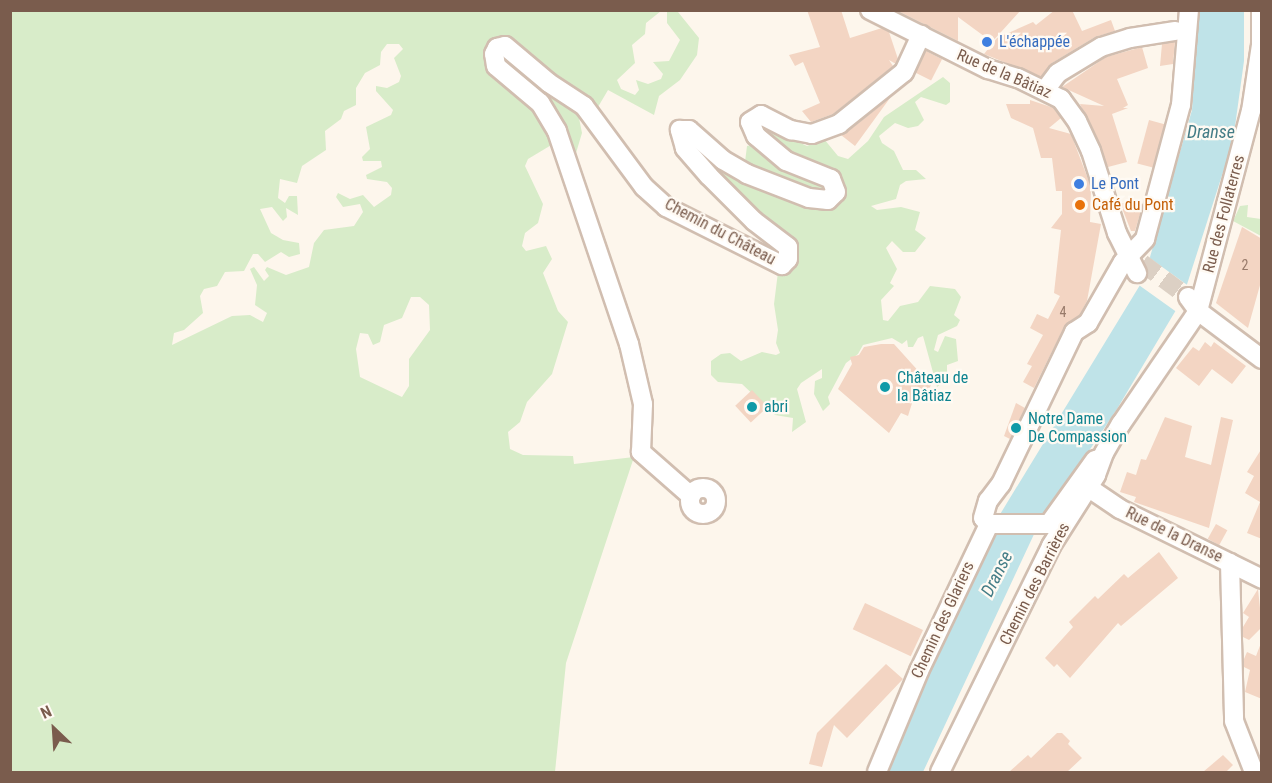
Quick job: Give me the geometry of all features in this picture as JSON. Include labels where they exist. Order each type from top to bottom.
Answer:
[{"type":"street","points":[[1100,461],[1091,462],[1049,524],[989,524],[984,521],[984,513],[1074,332],[1088,323],[1136,264],[1160,196],[1181,105],[1189,10]]},
{"type":"street","name":"Rue des Follaterres","points":[[1190,305],[1247,133],[1261,45],[1261,10]]},
{"type":"street","name":"Rue de la Bâtiaz","points":[[871,11],[988,69],[1045,90],[1061,99],[1077,120],[1136,264]]},
{"type":"street","points":[[1045,90],[1058,73],[1101,47],[1130,38],[1175,32]]},
{"type":"street","name":"Chemin du Château","points":[[691,496],[641,452],[643,404],[629,344],[557,131],[540,104],[496,66],[494,54],[497,48],[505,46],[549,83],[584,106],[644,187],[666,207],[782,265],[788,259],[788,247],[753,221],[709,176],[685,148],[680,130],[689,130],[723,160],[747,174],[809,198],[828,200],[836,192],[831,179],[786,161],[756,136],[750,122],[761,115],[791,130],[812,134],[839,124],[904,72],[921,35]]},
{"type":"street","points":[[1190,305],[1262,359]]},
{"type":"street","name":"Chemin des Barrières","points":[[940,772],[1051,546],[1089,488],[1100,461],[1190,305]]},
{"type":"street","name":"Rue de la Dranse","points":[[1089,488],[1120,509],[1262,579]]},
{"type":"street","name":"Chemin des Glariers","points":[[877,772],[919,672],[989,524]]},
{"type":"street","points":[[1230,563],[1234,721],[1254,772]]},
{"type":"green space","points":[[10,11],[661,11],[646,23],[645,34],[632,45],[635,63],[617,80],[621,89],[635,95],[639,90],[636,80],[648,84],[661,79],[663,74],[653,62],[669,61],[680,40],[667,23],[667,11],[678,12],[699,38],[697,55],[680,80],[659,96],[654,115],[608,90],[598,107],[587,108],[579,118],[582,133],[576,153],[571,154],[558,141],[528,159],[525,166],[543,204],[538,223],[525,233],[522,246],[526,251],[546,246],[552,259],[543,273],[558,311],[568,322],[552,374],[527,402],[520,422],[508,432],[510,449],[523,455],[573,456],[574,464],[634,457],[566,663],[555,772],[11,772]],"holes":[[[387,44],[399,44],[403,49],[394,58],[401,76],[399,82],[387,88],[376,86],[376,91],[393,110],[391,115],[366,127],[370,149],[362,157],[363,161],[381,161],[382,167],[366,175],[367,179],[387,182],[392,188],[391,195],[374,207],[363,195],[350,199],[338,193],[336,197],[343,207],[360,204],[363,212],[354,226],[324,230],[314,243],[309,267],[286,275],[267,267],[265,270],[269,276],[264,281],[254,267],[250,269],[257,285],[255,305],[267,313],[263,322],[250,315],[232,316],[172,345],[174,333],[184,330],[203,313],[200,296],[204,289],[217,286],[225,272],[244,271],[253,254],[258,254],[265,262],[281,252],[289,257],[300,254],[299,243],[283,240],[271,233],[260,209],[272,207],[283,221],[287,217],[286,208],[298,215],[297,196],[289,196],[285,203],[278,198],[280,179],[297,183],[302,166],[326,150],[325,131],[341,119],[344,111],[356,105],[356,88],[365,73],[380,65],[381,52]],[[411,297],[420,297],[429,305],[430,330],[409,359],[409,386],[402,397],[360,377],[356,349],[360,333],[368,334],[373,345],[380,342],[384,325],[402,318]]]},
{"type":"green space","points":[[943,77],[950,83],[950,102],[946,105],[921,97],[915,102],[924,120],[918,126],[908,128],[895,123],[879,136],[882,143],[894,151],[903,170],[916,170],[926,179],[906,181],[900,185],[896,199],[871,206],[877,210],[901,207],[920,212],[915,230],[926,238],[915,252],[903,252],[892,241],[886,248],[897,269],[890,283],[894,286],[881,300],[883,320],[888,321],[900,306],[918,302],[930,286],[955,289],[961,297],[954,315],[960,320],[957,326],[938,335],[934,350],[938,352],[945,336],[956,339],[958,361],[947,365],[947,379],[937,387],[923,336],[918,338],[913,347],[908,347],[907,340],[902,344],[892,338],[863,345],[858,354],[846,363],[828,397],[830,404],[823,411],[814,394],[815,381],[822,378],[822,369],[801,383],[797,389],[806,422],[792,432],[793,418],[775,415],[742,384],[718,382],[711,375],[711,361],[721,354],[730,353],[741,361],[762,352],[776,355],[780,353],[776,343],[778,330],[774,304],[778,272],[791,239],[770,233],[705,167],[708,159],[724,174],[744,170],[747,146],[752,145],[790,171],[815,182],[793,153],[769,136],[768,128],[807,146],[824,139],[838,156],[848,159],[868,141],[884,117]]},
{"type":"green space","points":[[1248,205],[1247,217],[1261,219],[1261,236],[1233,221],[1240,206]]},
{"type":"water","name":"Dranse","points":[[1198,11],[1244,11],[1244,61],[1233,141],[1182,300],[1117,409],[1036,530],[923,772],[884,772],[909,709],[999,516],[1151,267],[1150,257],[1192,110]]},
{"type":"pier","points":[[1147,256],[1190,287],[1178,313],[1136,283],[1148,266]]},
{"type":"building","points":[[807,10],[841,10],[850,38],[882,28],[889,32],[898,59],[896,64],[889,60],[893,66],[833,114],[811,122],[802,111],[820,103],[803,62],[795,66],[789,55],[820,47]]},
{"type":"building","points":[[896,10],[1021,10],[992,42],[958,17],[958,41]]},
{"type":"building","points":[[1055,10],[1072,10],[1082,31],[1111,20],[1115,31],[1095,37],[1052,63],[1041,77],[984,54],[997,38],[1033,22],[1036,25]]},
{"type":"building","points":[[1175,42],[1173,64],[1160,66],[1162,44]]},
{"type":"building","points":[[1142,47],[1148,68],[1117,79],[1128,105],[1123,108],[1128,108],[1112,114],[1127,162],[1108,167],[1080,104],[1104,106],[1062,87],[1106,57]]},
{"type":"building","points":[[926,51],[942,59],[931,81],[915,72]]},
{"type":"building","points":[[890,98],[855,146],[841,135],[846,133]]},
{"type":"building","points":[[1030,100],[1054,108],[1061,118],[1049,128],[1071,134],[1091,187],[1090,222],[1101,224],[1087,301],[1079,316],[1064,327],[1034,388],[1023,382],[1032,366],[1027,364],[1043,335],[1030,328],[1037,314],[1048,319],[1060,296],[1054,293],[1061,230],[1051,228],[1062,214],[1062,191],[1056,191],[1052,158],[1041,158],[1033,128],[1011,118],[1006,104],[1030,104]]},
{"type":"building","points":[[1149,120],[1164,124],[1153,168],[1137,163]]},
{"type":"building","points":[[1120,203],[1143,204],[1135,231],[1131,231]]},
{"type":"building","points":[[1242,227],[1262,239],[1262,278],[1248,328],[1216,303]]},
{"type":"building","points":[[1205,342],[1211,347],[1214,342],[1246,366],[1232,384],[1212,369],[1199,386],[1176,368],[1193,347],[1199,351]]},
{"type":"building","name":"Château de la Bâtiaz","points":[[894,344],[931,385],[927,393],[913,400],[908,416],[901,413],[889,433],[838,389],[852,364],[850,357],[859,355],[864,347]]},
{"type":"building","name":"abri","points":[[752,390],[768,407],[751,423],[735,406]]},
{"type":"building","points":[[1016,403],[1025,408],[1010,439],[1004,436]]},
{"type":"building","points":[[1165,417],[1192,426],[1185,457],[1211,465],[1221,417],[1233,420],[1209,528],[1134,502],[1136,497],[1120,492],[1127,472],[1136,475],[1141,459],[1146,460]]},
{"type":"building","points":[[1262,448],[1262,539],[1247,533],[1260,502],[1245,493],[1254,476],[1247,472]]},
{"type":"building","points":[[1216,524],[1227,530],[1219,545],[1208,539]]},
{"type":"building","points":[[1159,552],[1178,578],[1121,626],[1118,623],[1070,678],[1057,664],[1054,667],[1045,658],[1073,627],[1069,622],[1095,596],[1098,599],[1124,574],[1128,578]]},
{"type":"building","points":[[1258,589],[1262,627],[1249,640],[1243,637],[1243,627],[1249,617],[1243,613]]},
{"type":"building","points":[[865,603],[923,630],[911,656],[853,629]]},
{"type":"building","points":[[1261,643],[1262,699],[1245,692],[1250,670],[1244,667],[1247,652],[1256,656]]},
{"type":"building","points":[[886,664],[903,679],[847,738],[834,725],[822,767],[809,764],[817,733]]},
{"type":"building","points":[[1057,733],[1062,733],[1070,741],[1068,744],[1082,758],[1067,772],[1009,772],[1028,755],[1031,758]]},
{"type":"building","points":[[1223,755],[1233,765],[1226,772],[1203,772]]},
{"type":"tunnel","points":[[1142,263],[1188,297]]},
{"type":"place","name":"L'échappée","points":[[987,42]]},
{"type":"place","name":"Le Pont","points":[[1079,184]]},
{"type":"place","name":"Café du Pont","points":[[1080,205]]},
{"type":"place","name":"Château de la Bâtiaz","points":[[885,387]]},
{"type":"place","name":"abri","points":[[752,407]]},
{"type":"place","name":"Notre Dame De Compassion","points":[[1016,428]]}]
